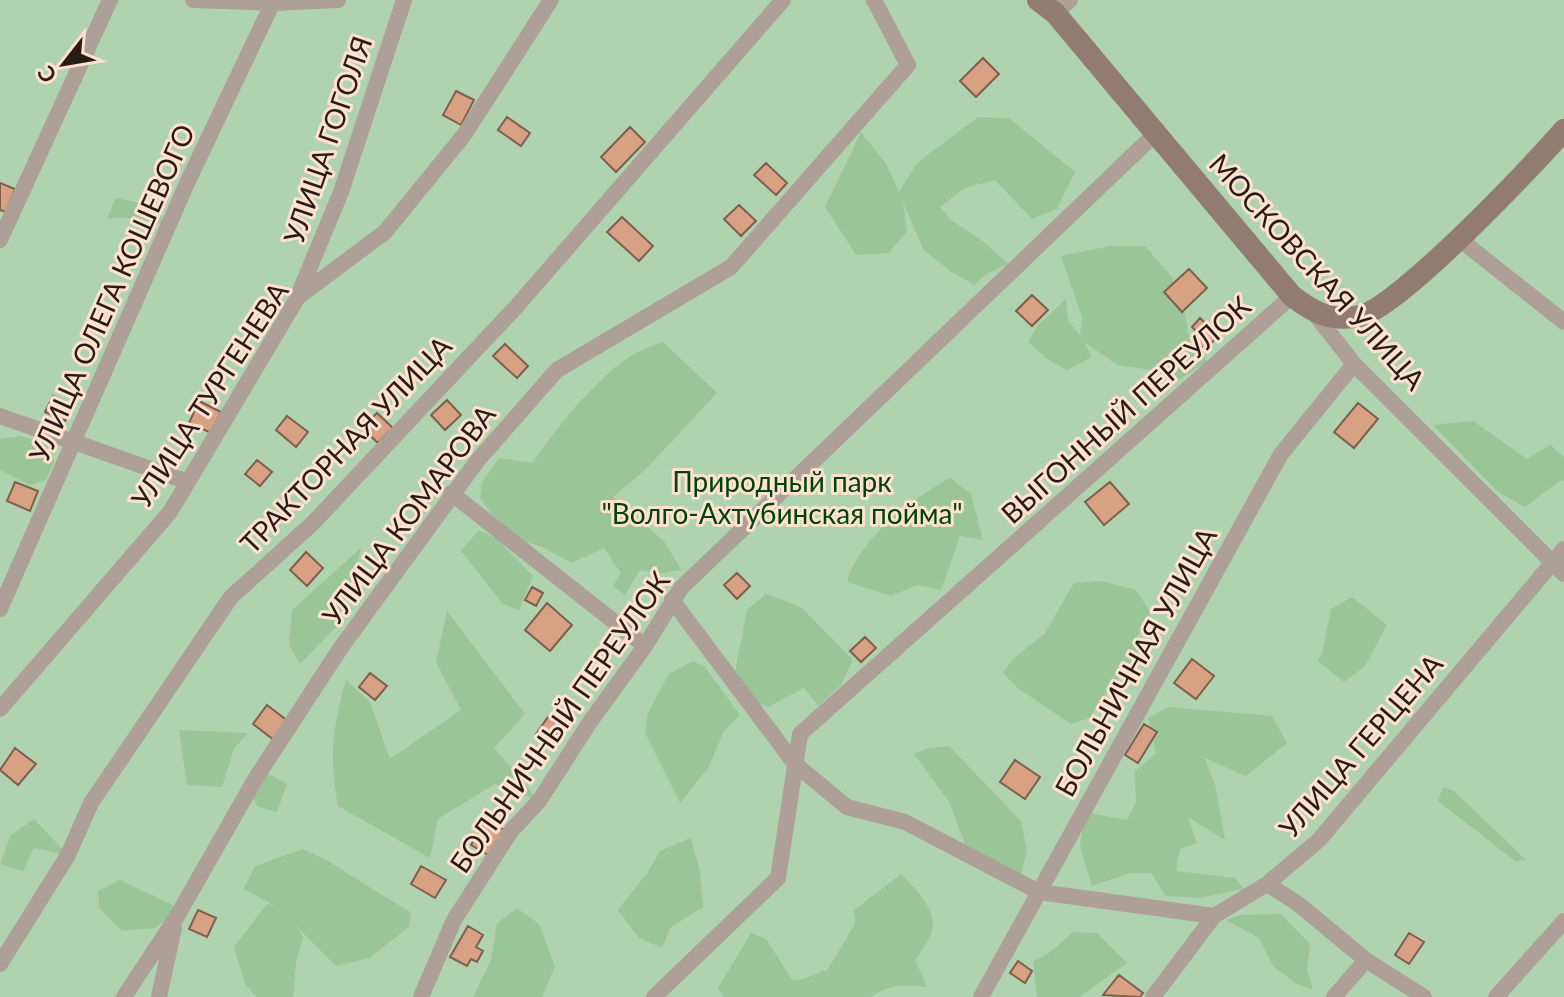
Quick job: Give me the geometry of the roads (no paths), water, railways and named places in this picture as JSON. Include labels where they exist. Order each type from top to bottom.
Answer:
[{"type":"street","points":[[0,240],[110,0]]},
{"type":"street","points":[[193,0],[338,0]]},
{"type":"street","name":"УЛИЦА ГОГОЛЯ","points":[[298,297],[341,192],[404,0]]},
{"type":"street","name":"УЛИЦА ТУРГЕНЕВА","points":[[0,709],[170,512],[298,297],[385,232],[464,135],[551,0]]},
{"type":"street","name":"ТРАКТОРНАЯ УЛИЦА","points":[[0,964],[68,855],[91,803],[231,597],[313,523],[516,307],[783,0]]},
{"type":"street","name":"УЛИЦА КОМАРОВА","points":[[124,997],[176,918],[257,776],[342,646],[451,493],[557,370],[731,267],[908,65],[874,0]]},
{"type":"street","name":"УЛИЦА ОЛЕГА КОШЕВОГО","points":[[0,609],[188,181],[274,2]]},
{"type":"street","name":"МОСКОВСКАЯ УЛИЦА","points":[[1054,4],[1155,134],[1292,296],[1314,313],[1354,364],[1559,569]]},
{"type":"street","points":[[1314,313],[1340,319],[1364,315],[1391,300],[1458,238],[1564,130]]},
{"type":"street","name":"БОЛЬНИЧНЫЙ ПЕРЕУЛОК","points":[[421,997],[454,920],[511,831],[539,801],[681,588],[1155,134]]},
{"type":"street","points":[[1458,238],[1564,322]]},
{"type":"street","name":"ВЫГОННЫЙ ПЕРЕУЛОК","points":[[654,997],[778,878],[800,734],[1292,296]]},
{"type":"street","name":"БОЛЬНИЧНАЯ УЛИЦА","points":[[981,997],[1281,454],[1354,364]]},
{"type":"street","points":[[0,416],[188,482]]},
{"type":"street","points":[[451,493],[645,646]]},
{"type":"street","name":"УЛИЦА ГЕРЦЕНА","points":[[1153,997],[1214,916],[1267,884],[1319,840],[1559,569],[1564,549]]},
{"type":"street","points":[[672,600],[795,764],[847,807],[905,822],[1039,892],[1214,916]]},
{"type":"street","points":[[1267,884],[1297,903],[1366,960],[1424,997]]},
{"type":"street","points":[[159,997],[176,918]]},
{"type":"street","points":[[1496,997],[1564,921]]},
{"type":"street","points":[[1334,997],[1366,960]]},
{"type":"park label","name":"Природный парк \"Волго-Ахтубинская пойма\"","points":[[782,498]]}]
